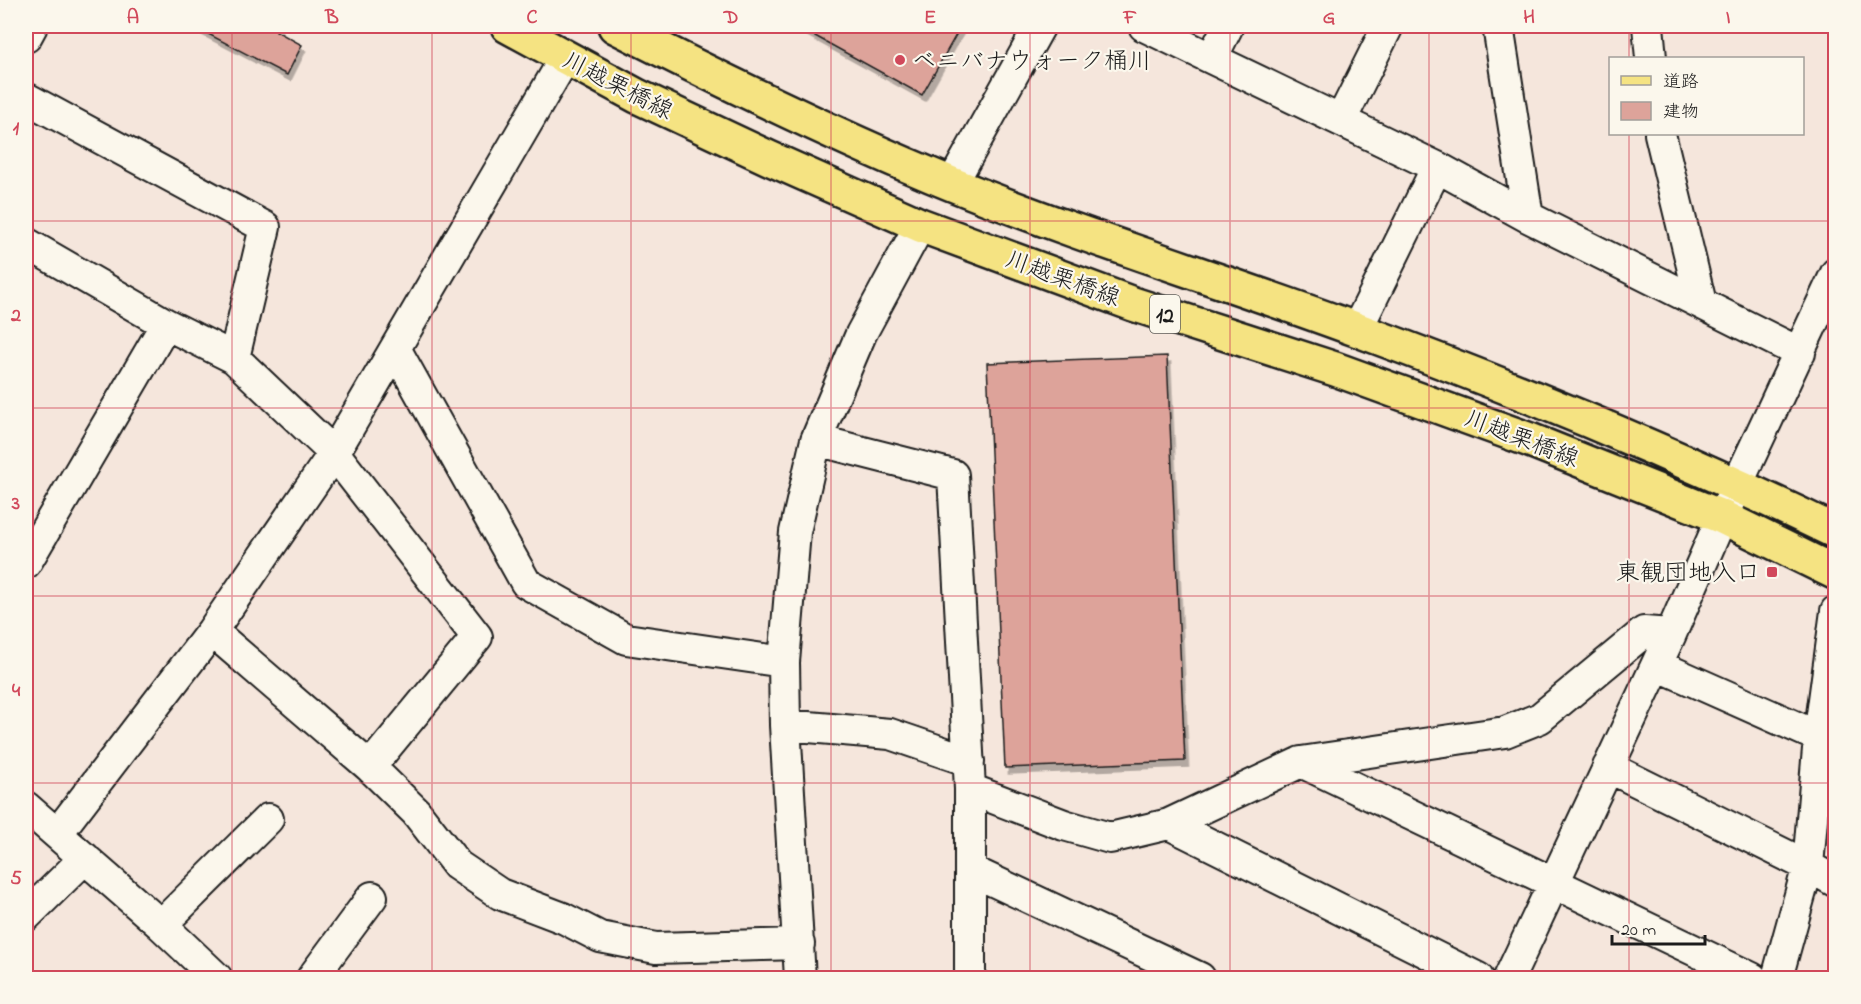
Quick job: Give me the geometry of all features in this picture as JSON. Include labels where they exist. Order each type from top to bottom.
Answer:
[{"type":"main road","name":"川越栗橋線","points":[[508,26],[636,96],[920,225],[1133,304],[1335,369],[1509,432],[1722,517],[1836,573]]},
{"type":"main road","name":"川越栗橋線","points":[[615,26],[823,128],[952,184],[1158,261],[1357,329],[1547,404],[1737,484],[1836,532]]},
{"type":"street","points":[[26,37],[32,26]]},
{"type":"street","points":[[952,184],[1040,26]]},
{"type":"street","points":[[1144,26],[1437,167],[1528,218],[1800,353]]},
{"type":"street","points":[[1212,58],[1227,26]]},
{"type":"street","points":[[1341,120],[1389,26]]},
{"type":"street","points":[[1498,26],[1528,218]]},
{"type":"street","points":[[1648,26],[1650,57]]},
{"type":"street","points":[[57,834],[212,631],[334,453],[565,58]]},
{"type":"street","points":[[26,98],[265,227],[234,358]]},
{"type":"street","points":[[1660,135],[1701,303]]},
{"type":"street","points":[[1357,329],[1437,167]]},
{"type":"street","points":[[800,978],[785,725],[784,662],[795,532],[816,440],[861,334],[920,225]]},
{"type":"street","points":[[26,243],[166,324],[234,358],[334,453],[477,637],[370,766]]},
{"type":"street","points":[[1509,978],[1657,665],[1737,484],[1836,273]]},
{"type":"street","points":[[26,563],[166,324]]},
{"type":"street","points":[[396,350],[526,584],[627,639],[784,662]]},
{"type":"street","points":[[816,440],[953,475],[970,775],[970,978]]},
{"type":"street","points":[[1777,978],[1808,866],[1820,737],[1836,611]]},
{"type":"street","points":[[212,631],[370,766],[416,812],[458,865],[500,894],[563,918],[600,937],[656,948],[799,944]]},
{"type":"street","points":[[785,725],[890,734],[1064,825],[1110,838],[1169,824],[1301,762],[1505,732],[1540,718],[1644,632],[1671,634]]},
{"type":"street","points":[[1657,665],[1820,737]]},
{"type":"street","points":[[1301,762],[1752,978]]},
{"type":"street","points":[[1608,767],[1836,882]]},
{"type":"street","points":[[26,807],[161,925],[216,978]]},
{"type":"street","points":[[161,925],[268,819]]},
{"type":"street","points":[[1169,824],[1478,978]]},
{"type":"street","points":[[26,916],[85,858]]},
{"type":"street","points":[[970,870],[1200,978]]},
{"type":"street","points":[[312,978],[372,897]]},
{"type":"building","points":[[193,26],[278,26],[276,31],[302,45],[287,75]]},
{"type":"building","name":"ベニバナウォーク桶川","points":[[797,26],[961,26],[922,95]]},
{"type":"building","points":[[1167,356],[1185,761],[1005,768],[987,363]]},
{"type":"place","name":"ベニバナウォーク桶川","points":[[900,60]]},
{"type":"place","name":"東観団地入口","points":[[1772,572]]}]
